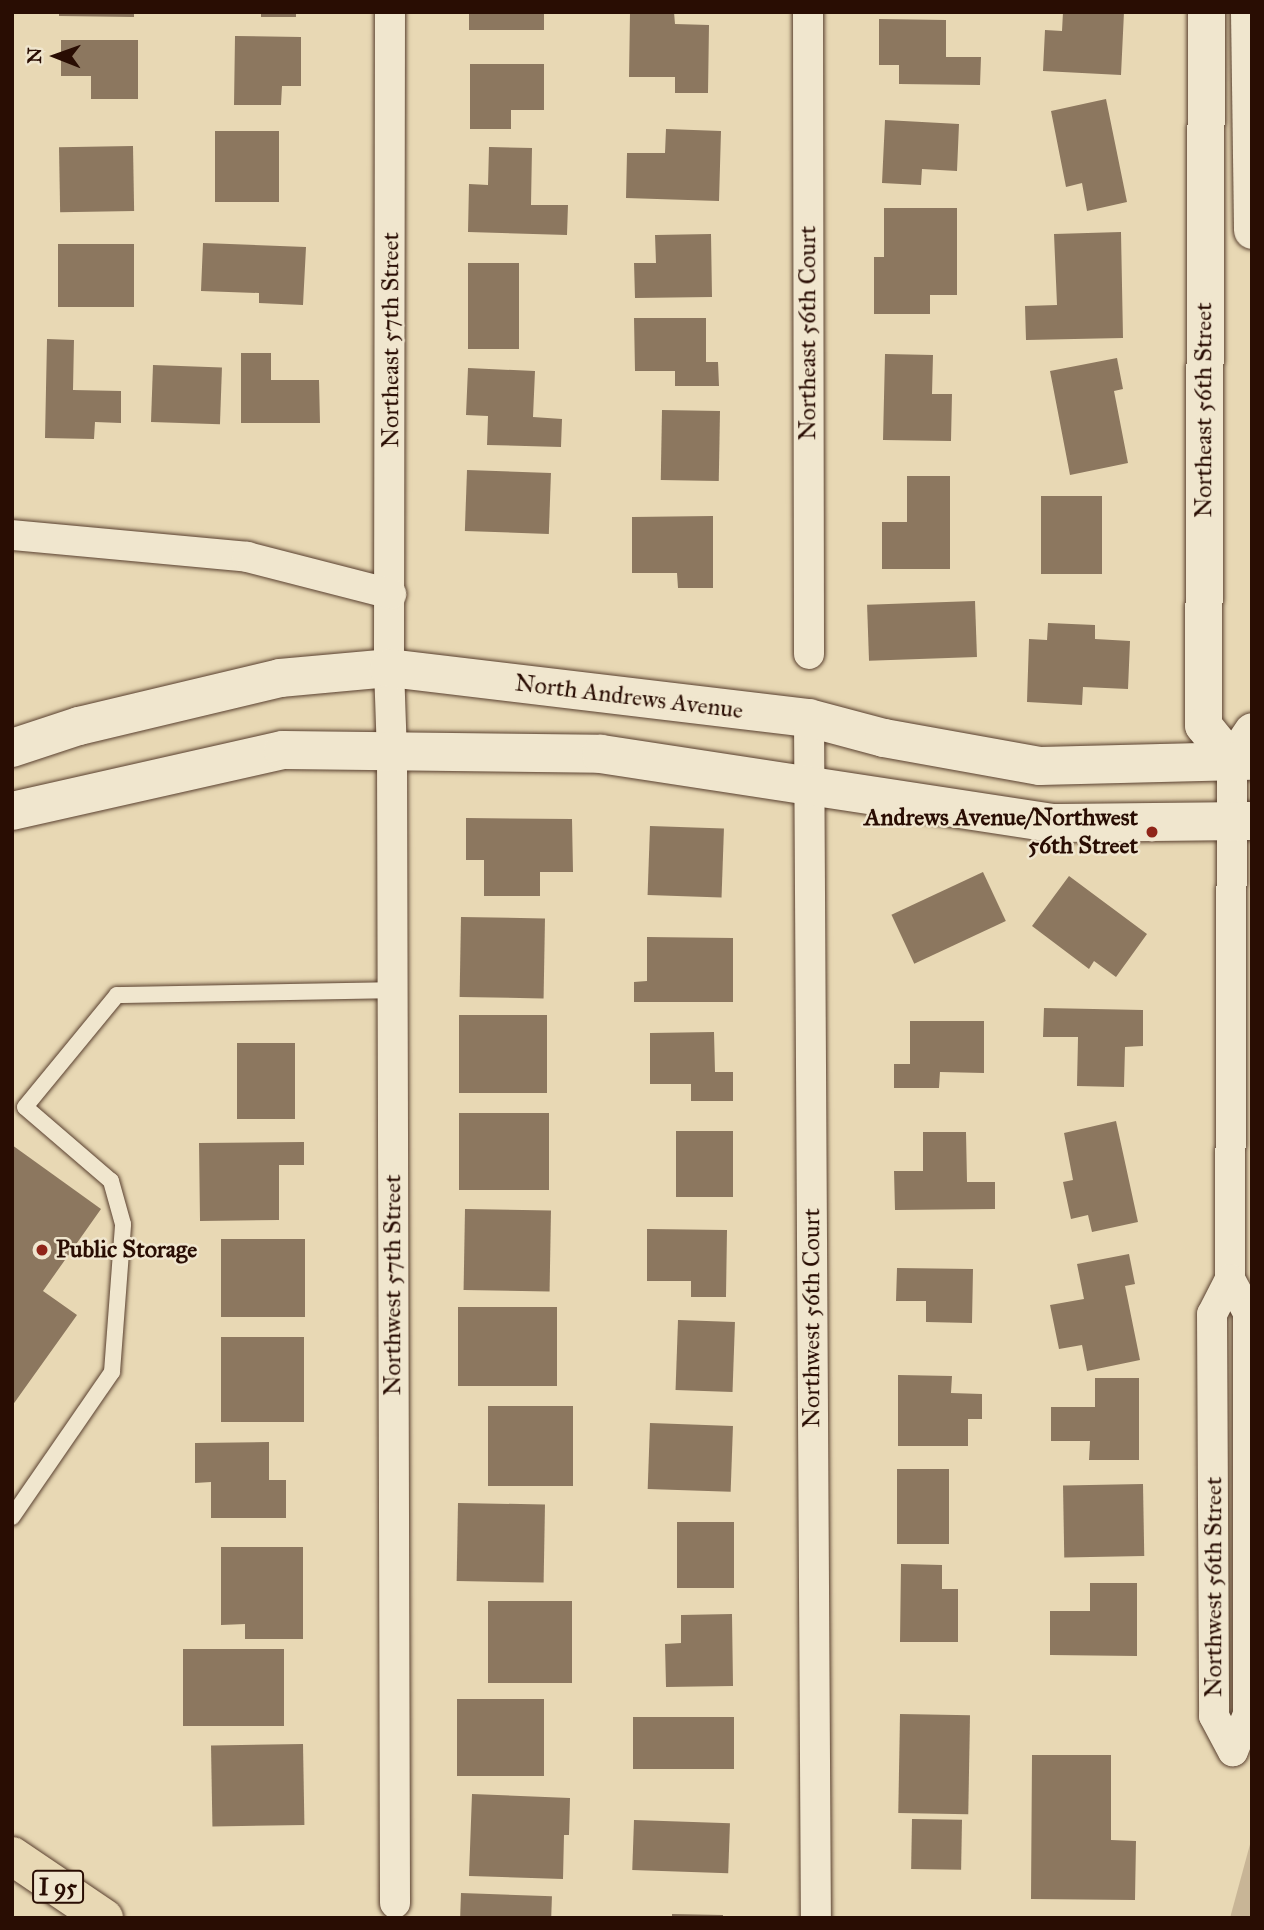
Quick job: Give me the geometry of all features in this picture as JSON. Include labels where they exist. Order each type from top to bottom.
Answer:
[{"type":"highway","name":"I 95","points":[[12,1856],[104,1918]]},
{"type":"main road","name":"North Andrews Avenue","points":[[12,748],[79,726],[280,678],[389,668],[809,718],[884,738],[1040,766],[1245,751]]},
{"type":"main road","points":[[12,811],[92,790],[283,750],[601,754],[1054,823],[1242,821]]},
{"type":"street","name":"Northeast 57th Street","points":[[389,668],[390,12]]},
{"type":"street","name":"Northeast 56th Court","points":[[807,12],[808,654]]},
{"type":"street","name":"Northeast 56th Street","points":[[1206,12],[1203,725],[1245,751]]},
{"type":"street","points":[[1249,12],[1252,230]]},
{"type":"street","points":[[12,535],[247,557],[391,594]]},
{"type":"street","name":"Northwest 57th Street","points":[[389,668],[392,752],[395,1903]]},
{"type":"street","name":"Northwest 56th Court","points":[[809,718],[807,784],[816,1918]]},
{"type":"street","name":"Northwest 56th Street","points":[[1242,1751],[1214,1716],[1212,1314],[1230,1279],[1245,751]]},
{"type":"lane","points":[[12,1517],[112,1372],[123,1224],[111,1181],[19,1104],[117,995],[393,990]]},
{"type":"shaded area","points":[[1252,1837],[1252,1918],[1230,1918]]},
{"type":"building","points":[[59,12],[134,12],[134,17],[59,16]]},
{"type":"building","points":[[261,12],[296,12],[296,17],[261,17]]},
{"type":"building","points":[[469,12],[544,12],[544,30],[469,30]]},
{"type":"building","points":[[630,12],[674,12],[675,24],[709,25],[708,93],[675,93],[675,77],[629,77]]},
{"type":"building","points":[[1063,12],[1124,12],[1121,75],[1043,71],[1045,30],[1062,31]]},
{"type":"building","points":[[879,19],[946,20],[946,57],[981,57],[980,85],[899,84],[899,65],[879,65]]},
{"type":"building","points":[[235,36],[301,37],[301,86],[282,86],[281,105],[234,105]]},
{"type":"building","points":[[61,40],[138,40],[138,99],[91,99],[91,76],[61,76]]},
{"type":"building","points":[[470,64],[544,64],[544,110],[511,110],[511,129],[470,129]]},
{"type":"building","points":[[1106,99],[1127,202],[1087,211],[1082,183],[1066,187],[1051,111]]},
{"type":"building","points":[[885,120],[959,124],[957,171],[922,169],[921,185],[882,183]]},
{"type":"building","points":[[666,129],[721,131],[719,201],[626,198],[627,153],[665,153]]},
{"type":"building","points":[[215,131],[279,131],[279,202],[215,202]]},
{"type":"building","points":[[133,146],[134,211],[60,212],[59,147]]},
{"type":"building","points":[[489,147],[532,148],[531,205],[568,205],[567,235],[468,232],[469,184],[488,185]]},
{"type":"building","points":[[884,208],[957,208],[957,295],[930,295],[930,314],[874,314],[874,257],[884,257]]},
{"type":"building","points":[[1121,232],[1123,338],[1026,340],[1025,306],[1057,305],[1054,234]]},
{"type":"building","points":[[711,234],[712,297],[635,298],[634,263],[656,263],[655,235]]},
{"type":"building","points":[[203,243],[306,247],[303,305],[259,303],[259,293],[201,291]]},
{"type":"building","points":[[58,244],[134,244],[134,307],[58,307]]},
{"type":"building","points":[[468,263],[519,263],[519,349],[468,349]]},
{"type":"building","points":[[634,318],[706,318],[706,362],[718,362],[719,386],[675,386],[675,371],[635,371]]},
{"type":"building","points":[[47,339],[74,340],[73,390],[121,391],[121,423],[95,422],[94,439],[45,438]]},
{"type":"building","points":[[241,353],[271,353],[271,380],[319,380],[320,423],[241,423]]},
{"type":"building","points":[[885,354],[933,355],[932,394],[952,394],[951,441],[883,440]]},
{"type":"building","points":[[1117,358],[1123,389],[1114,391],[1128,463],[1070,475],[1050,371]]},
{"type":"building","points":[[153,365],[222,367],[220,424],[151,422]]},
{"type":"building","points":[[468,368],[535,371],[533,417],[562,419],[561,447],[487,445],[488,416],[466,415]]},
{"type":"building","points":[[662,410],[720,411],[719,481],[661,480]]},
{"type":"building","points":[[467,470],[551,473],[549,534],[465,531]]},
{"type":"building","points":[[907,476],[950,476],[950,569],[882,569],[882,522],[907,522]]},
{"type":"building","points":[[1041,496],[1102,496],[1102,574],[1041,574]]},
{"type":"building","points":[[713,516],[713,588],[678,588],[677,573],[632,573],[632,517]]},
{"type":"building","points":[[975,601],[977,657],[869,661],[867,605]]},
{"type":"building","points":[[1048,623],[1095,625],[1095,639],[1130,641],[1128,689],[1083,687],[1082,705],[1027,702],[1029,639],[1047,640]]},
{"type":"building","points":[[466,818],[572,819],[573,872],[540,872],[540,896],[484,896],[484,860],[466,860]]},
{"type":"building","points":[[650,826],[724,829],[722,898],[648,895]]},
{"type":"building","points":[[983,872],[1006,921],[914,964],[891,915]]},
{"type":"building","points":[[1069,876],[1147,934],[1116,977],[1094,961],[1089,969],[1032,926]]},
{"type":"building","points":[[461,917],[545,918],[544,998],[460,997]]},
{"type":"building","points":[[647,937],[733,938],[733,1002],[634,1002],[634,982],[647,981]]},
{"type":"building","points":[[1044,1008],[1143,1010],[1143,1046],[1125,1047],[1124,1087],[1077,1086],[1078,1037],[1043,1037]]},
{"type":"building","points":[[459,1015],[547,1015],[547,1093],[459,1093]]},
{"type":"building","points":[[910,1021],[984,1021],[984,1073],[940,1072],[939,1088],[894,1088],[894,1064],[910,1064]]},
{"type":"building","points":[[714,1032],[715,1072],[733,1072],[733,1101],[691,1101],[691,1084],[650,1084],[650,1033]]},
{"type":"building","points":[[237,1043],[295,1043],[295,1119],[237,1119]]},
{"type":"building","points":[[459,1113],[549,1113],[549,1190],[459,1190]]},
{"type":"building","points":[[1116,1121],[1138,1222],[1092,1232],[1088,1215],[1071,1219],[1063,1182],[1073,1180],[1064,1133]]},
{"type":"building","points":[[676,1131],[733,1131],[733,1197],[676,1197]]},
{"type":"building","points":[[923,1132],[966,1132],[967,1182],[995,1182],[995,1209],[895,1210],[894,1171],[923,1171]]},
{"type":"building","points":[[304,1142],[304,1165],[279,1165],[279,1220],[200,1221],[199,1143]]},
{"type":"building","name":"Public Storage","points":[[12,1145],[101,1209],[43,1291],[77,1315],[12,1406]]},
{"type":"building","points":[[465,1209],[551,1211],[550,1291],[464,1290]]},
{"type":"building","points":[[647,1229],[727,1230],[726,1297],[691,1297],[691,1281],[647,1281]]},
{"type":"building","points":[[221,1239],[305,1239],[305,1317],[221,1317]]},
{"type":"building","points":[[1129,1254],[1135,1284],[1125,1286],[1140,1360],[1087,1371],[1082,1345],[1059,1349],[1050,1305],[1084,1299],[1077,1264]]},
{"type":"building","points":[[897,1268],[973,1269],[972,1323],[926,1322],[926,1301],[896,1301]]},
{"type":"building","points":[[458,1307],[557,1307],[557,1386],[458,1386]]},
{"type":"building","points":[[678,1320],[735,1322],[733,1392],[676,1390]]},
{"type":"building","points":[[221,1337],[304,1337],[304,1422],[221,1422]]},
{"type":"building","points":[[898,1375],[952,1376],[951,1393],[982,1394],[982,1419],[968,1419],[968,1446],[898,1446]]},
{"type":"building","points":[[1095,1378],[1139,1378],[1139,1460],[1089,1460],[1090,1441],[1051,1441],[1051,1407],[1095,1407]]},
{"type":"building","points":[[488,1406],[573,1406],[573,1486],[488,1486]]},
{"type":"building","points":[[650,1423],[733,1426],[731,1492],[648,1489]]},
{"type":"building","points":[[269,1442],[269,1480],[286,1480],[286,1518],[211,1518],[211,1482],[195,1483],[195,1443]]},
{"type":"building","points":[[897,1469],[949,1469],[949,1544],[897,1544]]},
{"type":"building","points":[[1143,1484],[1144,1556],[1064,1557],[1063,1485]]},
{"type":"building","points":[[458,1503],[545,1505],[544,1583],[457,1581]]},
{"type":"building","points":[[677,1522],[734,1522],[734,1588],[677,1588]]},
{"type":"building","points":[[221,1547],[303,1547],[303,1639],[245,1639],[245,1624],[221,1625]]},
{"type":"building","points":[[901,1564],[942,1565],[942,1589],[958,1589],[958,1642],[900,1642]]},
{"type":"building","points":[[1090,1583],[1137,1583],[1137,1656],[1050,1655],[1050,1611],[1090,1611]]},
{"type":"building","points":[[488,1601],[572,1601],[572,1683],[488,1683]]},
{"type":"building","points":[[732,1614],[733,1686],[666,1687],[665,1644],[681,1643],[681,1615]]},
{"type":"building","points":[[183,1649],[284,1649],[284,1726],[183,1726]]},
{"type":"building","points":[[457,1699],[544,1699],[544,1776],[457,1776]]},
{"type":"building","points":[[900,1714],[970,1715],[968,1814],[898,1813]]},
{"type":"building","points":[[633,1717],[734,1717],[734,1769],[633,1769]]},
{"type":"building","points":[[303,1744],[304,1825],[212,1827],[211,1746]]},
{"type":"building","points":[[1032,1755],[1111,1755],[1111,1840],[1136,1841],[1135,1900],[1031,1899]]},
{"type":"building","points":[[472,1794],[570,1798],[569,1835],[564,1835],[563,1879],[469,1876]]},
{"type":"building","points":[[912,1819],[962,1820],[961,1870],[911,1869]]},
{"type":"building","points":[[634,1820],[730,1823],[728,1873],[632,1870]]},
{"type":"building","points":[[461,1893],[552,1896],[551,1918],[460,1918]]},
{"type":"building","points":[[672,1914],[723,1915],[723,1918],[672,1918]]},
{"type":"place","name":"Andrews Avenue/Northwest 56th Street","points":[[1152,832]]},
{"type":"place","name":"Public Storage","points":[[42,1250]]}]
